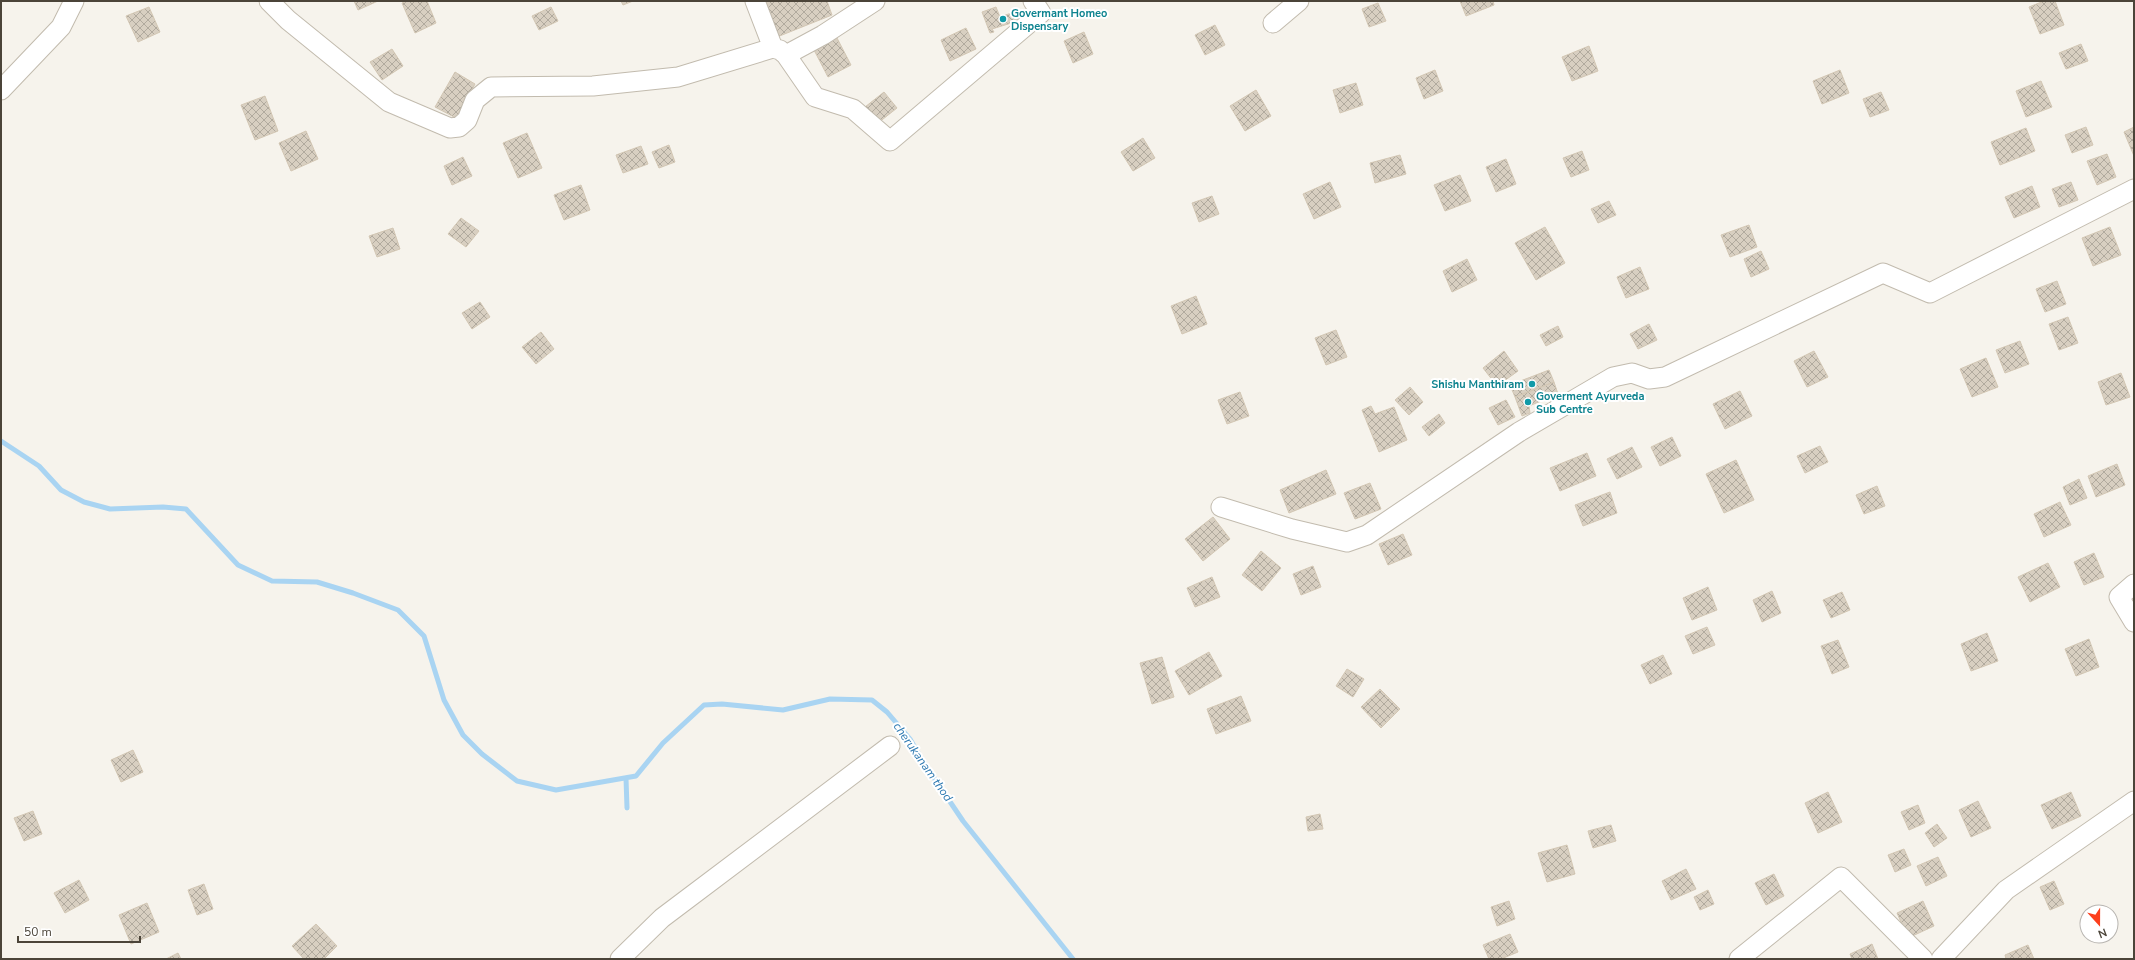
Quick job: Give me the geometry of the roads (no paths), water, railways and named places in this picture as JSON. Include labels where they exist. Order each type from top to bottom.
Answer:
[{"type":"street","points":[[1,90],[61,27],[74,1]]},
{"type":"street","points":[[269,1],[288,20],[389,102],[450,128],[460,127],[467,120],[475,100],[491,87],[593,86],[678,77],[779,52],[823,35],[875,1]]},
{"type":"street","points":[[755,1],[779,52],[815,97],[853,109],[890,141],[1041,13],[1033,1]]},
{"type":"street","points":[[1273,23],[1299,1]]},
{"type":"street","points":[[1221,507],[1292,529],[1347,542],[1367,535],[1519,432],[1613,376],[1632,373],[1648,378],[1665,377],[1883,273],[1930,293],[2134,189]]},
{"type":"street","points":[[2134,584],[2119,597],[2134,622]]},
{"type":"street","points":[[620,959],[662,918],[890,746]]},
{"type":"street","points":[[1941,959],[2006,890],[2134,801]]},
{"type":"street","points":[[1740,959],[1841,877],[1923,959]]},
{"type":"waterway","name":"cherukanam thod","points":[[1,441],[39,466],[61,490],[84,502],[110,509],[163,507],[186,509],[238,565],[272,581],[317,582],[353,593],[398,610],[424,636],[444,700],[463,735],[482,754],[517,781],[556,790],[636,776],[663,743],[704,705],[722,704],[783,710],[830,699],[872,700],[887,712],[910,739],[924,763],[963,821],[1073,959]]},
{"type":"waterway","points":[[626,778],[627,808]]},
{"type":"place","name":"Govermant Homeo Dispensary","points":[[1003,19]]},
{"type":"place","name":"Shishu Manthiram","points":[[1532,384]]},
{"type":"place","name":"Goverment Ayurveda Sub Centre","points":[[1528,402]]}]
